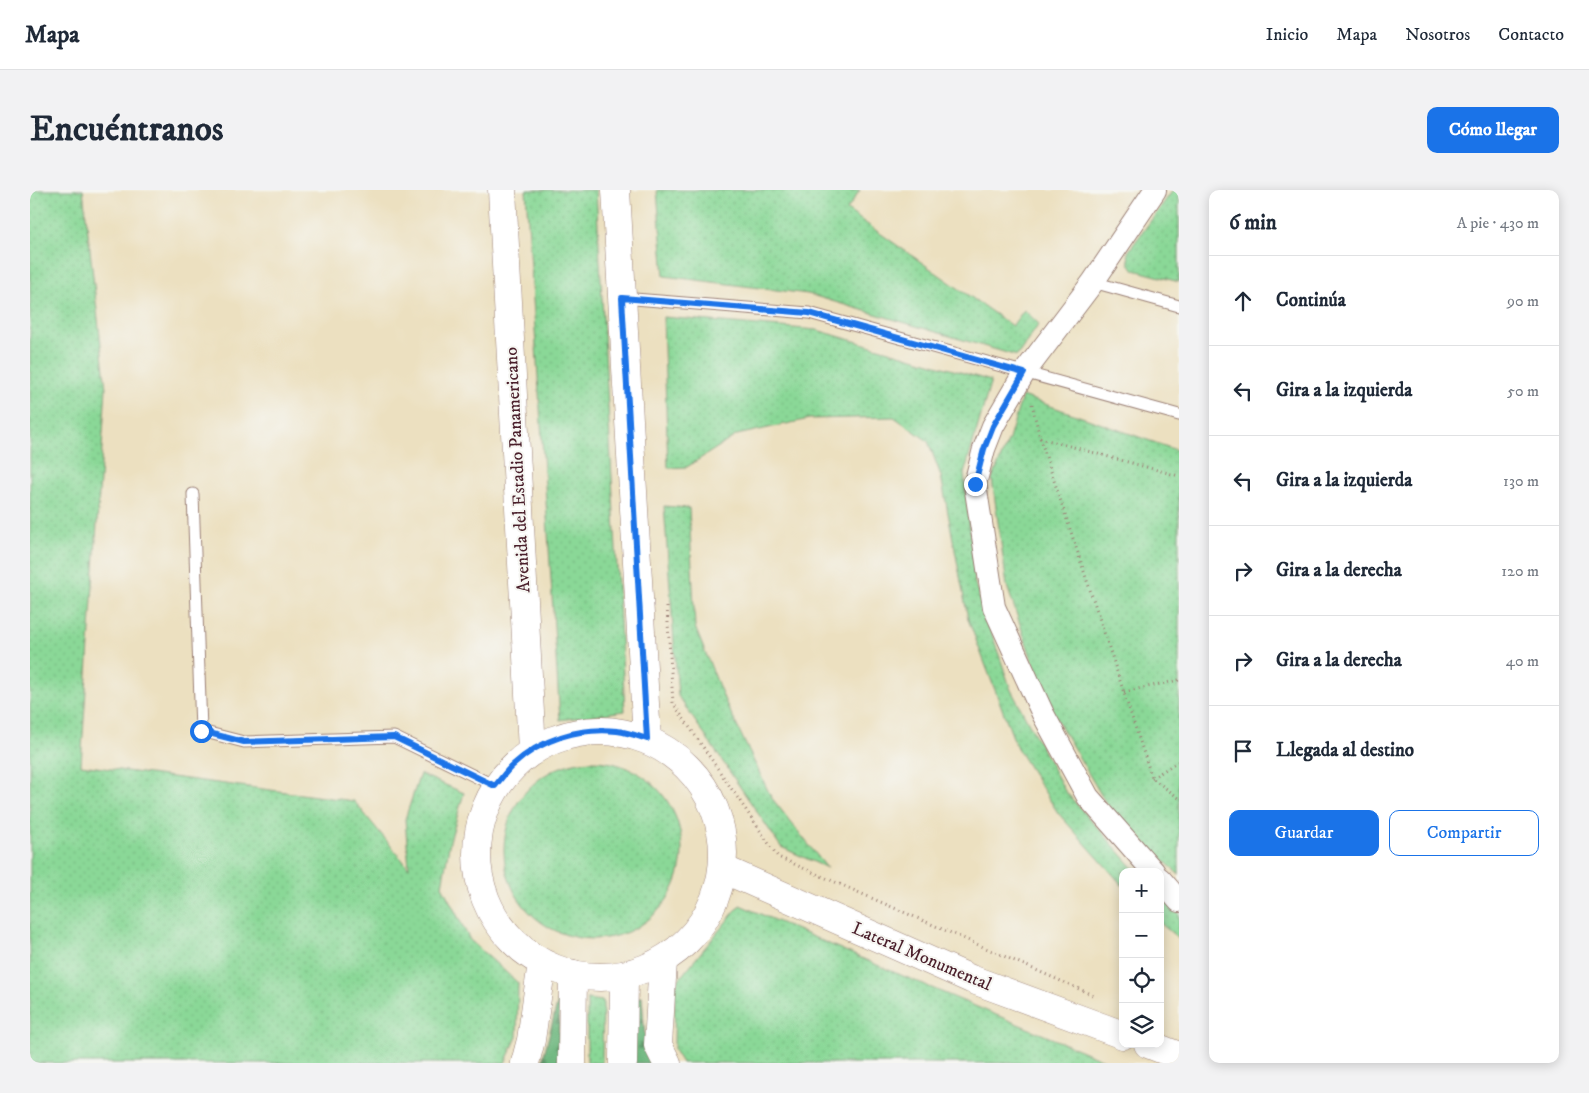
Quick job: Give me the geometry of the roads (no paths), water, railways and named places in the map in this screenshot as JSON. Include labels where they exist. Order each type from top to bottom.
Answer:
[{"type":"main road","name":"Avenida del Estadio Panamericano","points":[[502,190],[532,750]]},
{"type":"main road","points":[[616,190],[647,739]]},
{"type":"main road","points":[[588,730],[618,731],[647,739],[681,760],[707,791],[722,829],[724,869],[713,905],[692,937],[663,961],[644,970],[624,975],[598,977],[573,974],[542,963],[509,938],[487,904],[476,864],[479,824],[495,786],[512,766],[532,750],[559,737],[588,730]]},
{"type":"main road","name":"Lateral Monumental","points":[[724,869],[971,979],[1119,1034]]},
{"type":"main road","points":[[663,961],[658,1045],[667,1063]]},
{"type":"main road","points":[[525,1063],[531,1040],[542,963]]},
{"type":"main road","points":[[572,1063],[573,974]]},
{"type":"main road","points":[[622,1063],[624,975]]},
{"type":"main road","points":[[1158,1048],[1179,1056]]},
{"type":"street","points":[[1150,868],[1088,797],[1043,714],[994,607],[975,484],[984,449],[993,426],[1024,373],[1093,282],[1155,190]]},
{"type":"street","points":[[1164,884],[1179,901]]},
{"type":"lane","points":[[1093,282],[1179,306]]},
{"type":"lane","points":[[622,298],[809,313],[1179,416]]},
{"type":"lane","points":[[193,494],[201,731],[244,742],[394,737],[495,786]]}]
